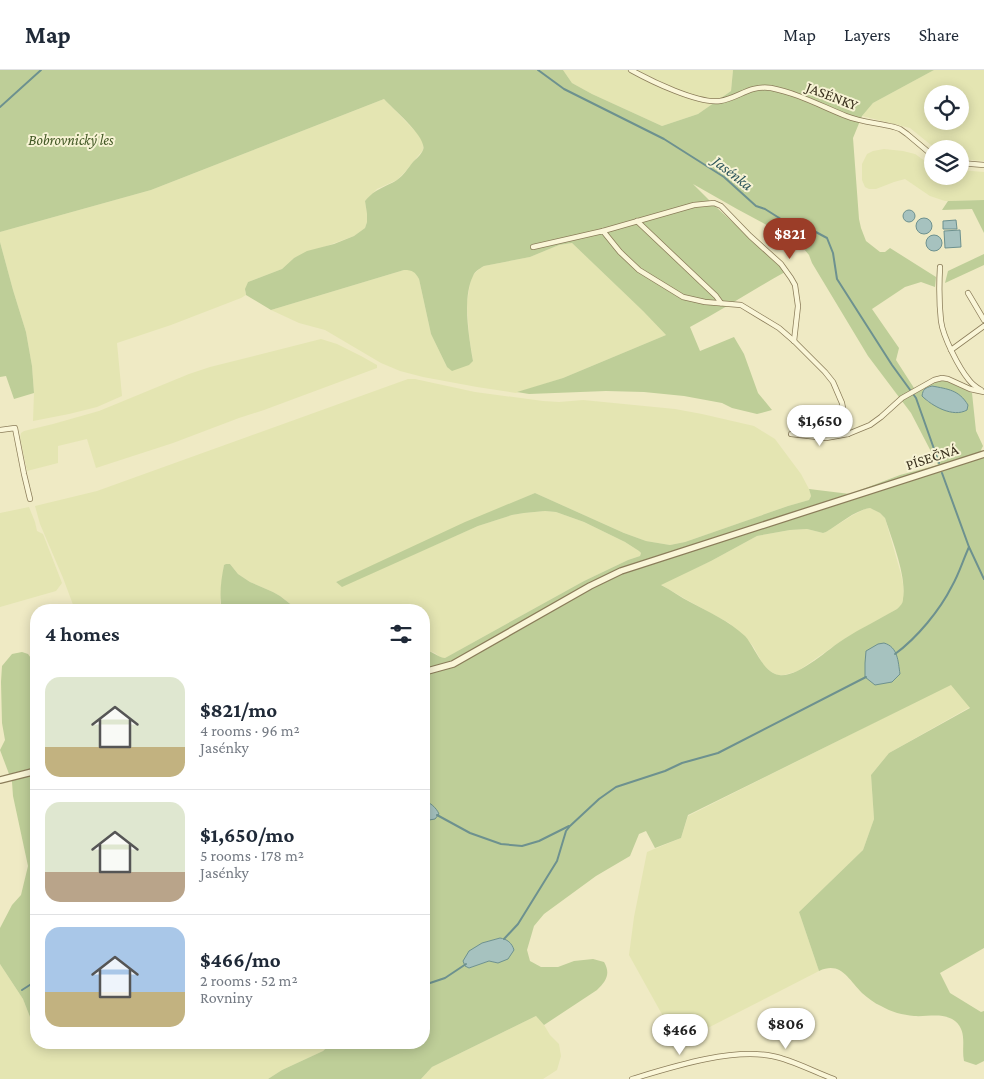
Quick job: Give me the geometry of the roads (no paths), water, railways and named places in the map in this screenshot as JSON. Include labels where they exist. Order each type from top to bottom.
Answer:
[{"type":"street","name":"JASÉNKY","points":[[631,70],[654,82],[705,100],[720,101],[754,88],[770,88],[789,93],[847,116],[900,129],[924,148]]},
{"type":"street","points":[[969,164],[984,165]]},
{"type":"street","points":[[533,247],[603,231],[694,205],[714,203],[721,206],[781,264],[792,278],[798,306],[794,341]]},
{"type":"street","points":[[637,221],[721,302]]},
{"type":"street","points":[[603,231],[620,252],[639,270],[683,297],[705,302],[741,305],[780,328],[833,382],[842,403],[848,434]]},
{"type":"street","points":[[940,267],[939,287],[943,332],[969,381],[984,392]]},
{"type":"street","points":[[968,293],[984,320]]},
{"type":"street","points":[[951,350],[984,326]]},
{"type":"street","points":[[791,434],[826,438],[848,434],[870,425],[902,398],[934,380],[942,378],[970,389],[984,392]]},
{"type":"street","points":[[0,430],[15,428],[30,499]]},
{"type":"street","name":"PÍSEČNÁ","points":[[430,670],[453,664],[590,586],[621,571],[984,454]]},
{"type":"street","points":[[0,780],[30,772]]},
{"type":"street","points":[[632,1079],[705,1060],[748,1054],[783,1059],[834,1079]]},
{"type":"water","points":[[907,210],[911,210],[915,216],[911,222],[907,222],[903,218],[903,214]]},
{"type":"water","points":[[924,218],[932,226],[924,234],[916,226]]},
{"type":"water","points":[[956,220],[957,229],[943,229],[943,221]]},
{"type":"water","points":[[960,230],[961,247],[945,248],[944,231]]},
{"type":"water","points":[[934,235],[942,243],[934,251],[926,243]]},
{"type":"water","points":[[932,386],[957,393],[968,405],[967,410],[955,413],[949,412],[931,404],[922,396],[925,389]]},
{"type":"water","points":[[884,643],[895,651],[900,674],[892,682],[875,685],[865,677],[866,651],[878,644]]},
{"type":"water","points":[[430,804],[439,814],[435,819],[430,820]]},
{"type":"water","points":[[500,938],[509,942],[514,950],[508,959],[498,963],[489,961],[469,968],[465,966],[463,961],[469,951],[482,943]]},
{"type":"waterway","points":[[0,107],[41,70]]},
{"type":"waterway","name":"Jasénka","points":[[538,70],[564,89],[664,139],[724,177],[756,206],[765,209],[784,221],[814,231],[827,238],[833,253],[837,279],[892,365],[916,398],[939,463]]},
{"type":"waterway","name":"Jasénka","points":[[942,473],[969,547],[984,579]]},
{"type":"waterway","points":[[895,654],[920,632],[941,604],[954,581],[969,547]]},
{"type":"waterway","points":[[504,939],[518,924],[557,861],[566,831],[599,799],[616,787],[665,771],[682,763],[718,753],[866,677]]},
{"type":"waterway","points":[[437,815],[470,833],[501,844],[522,846],[539,841],[569,826]]},
{"type":"waterway","points":[[430,983],[445,978],[466,964]]},
{"type":"waterway","points":[[22,990],[30,985]]},
{"type":"park label","name":"Bobrovnický les","points":[[71,140]]}]
